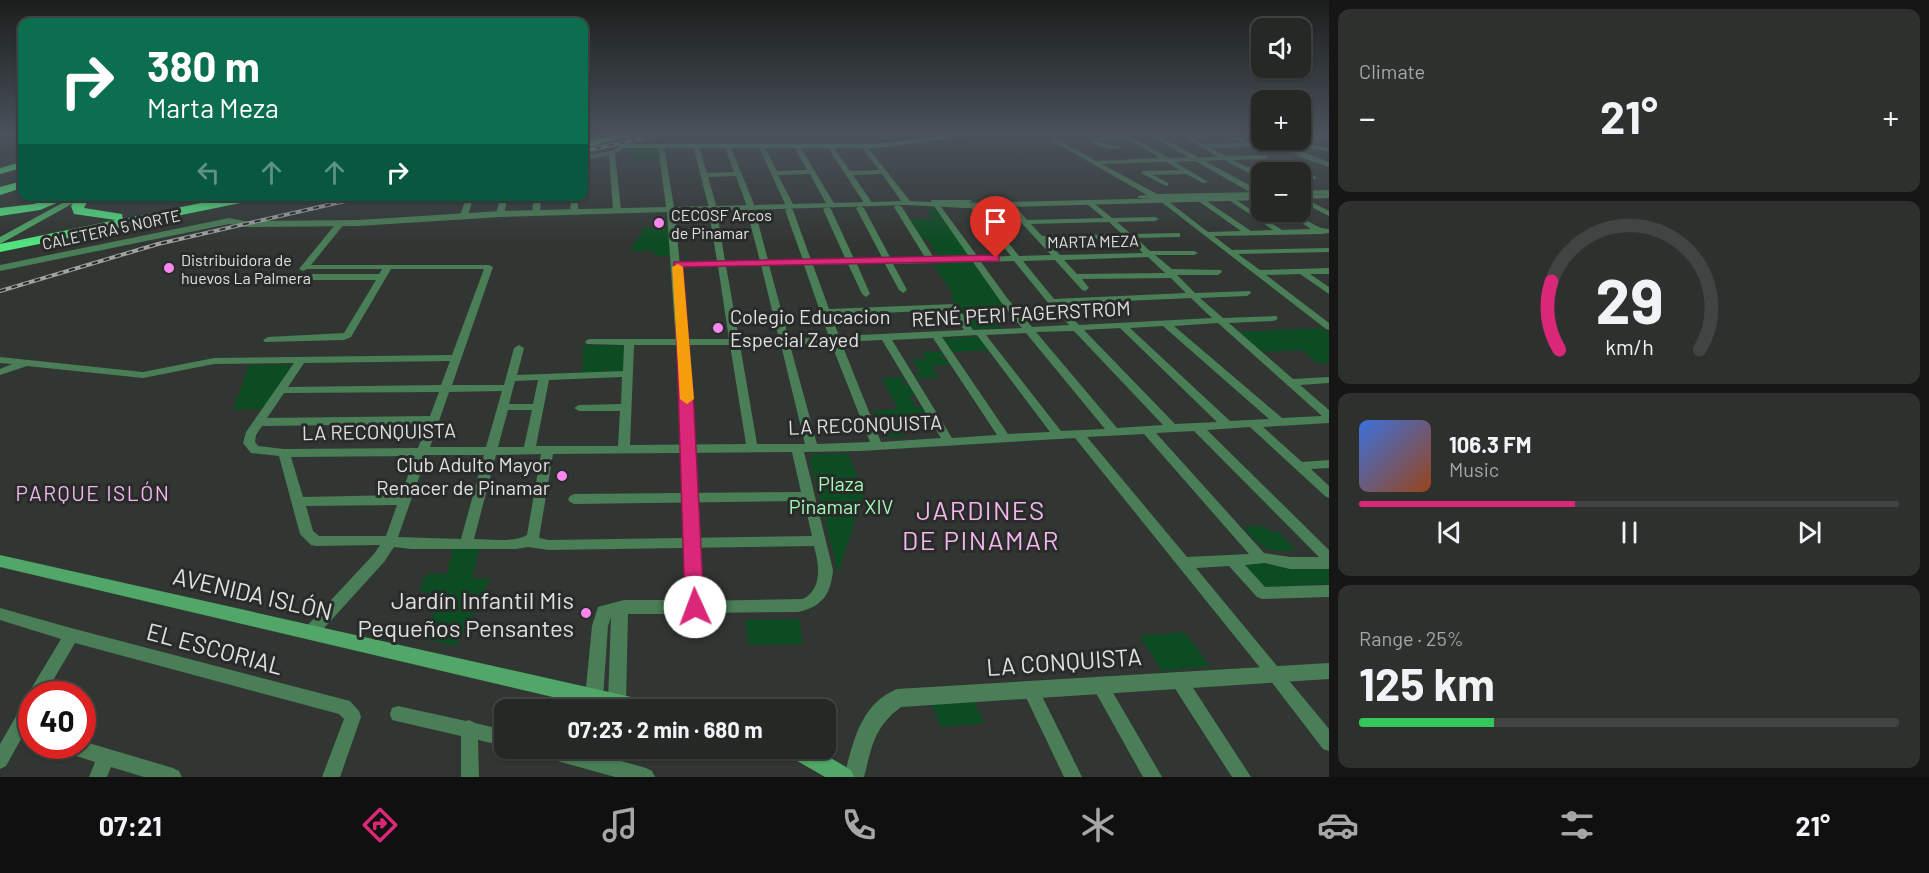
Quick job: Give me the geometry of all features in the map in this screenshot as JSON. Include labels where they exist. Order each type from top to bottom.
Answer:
[{"type":"highway","points":[[0,178],[18,177]]},
{"type":"highway","points":[[0,191],[18,185]]},
{"type":"highway","points":[[0,212],[29,209],[54,201]]},
{"type":"highway","points":[[80,201],[77,206],[78,211],[116,218],[157,212],[178,201]]},
{"type":"highway","points":[[0,248],[230,201]]},
{"type":"highway","points":[[0,218],[16,219],[20,221],[19,224]]},
{"type":"main road","points":[[0,235],[60,201]]},
{"type":"main road","points":[[0,241],[74,201]]},
{"type":"main road","name":"AVENIDA ISLÓN","points":[[0,555],[21,565]]},
{"type":"main road","name":"AVENIDA ISLÓN","points":[[0,561],[603,699]]},
{"type":"main road","points":[[813,759],[844,777]]},
{"type":"street","points":[[610,171],[617,213]]},
{"type":"street","points":[[666,171],[673,211],[678,264],[695,607]]},
{"type":"street","points":[[703,171],[723,262],[752,448]]},
{"type":"street","points":[[1111,171],[1159,198],[1328,325]]},
{"type":"street","points":[[1219,171],[1251,189]]},
{"type":"street","points":[[866,294],[829,207],[811,172],[774,173],[790,208],[835,340],[877,446]]},
{"type":"street","points":[[848,173],[883,172],[907,203]]},
{"type":"street","points":[[1166,184],[1144,174],[1186,172],[1205,182]]},
{"type":"street","points":[[848,173],[870,204]]},
{"type":"street","points":[[704,175],[737,174],[751,209],[812,448]]},
{"type":"street","points":[[1311,195],[1329,194]]},
{"type":"street","points":[[829,207],[907,203],[1090,202],[1251,195]]},
{"type":"street","points":[[1140,197],[1231,199],[1251,196]]},
{"type":"street","points":[[1199,199],[1249,233]]},
{"type":"street","points":[[1231,199],[1282,233]]},
{"type":"street","points":[[464,215],[469,201]]},
{"type":"street","points":[[500,214],[504,201]]},
{"type":"street","points":[[536,213],[537,201]]},
{"type":"street","points":[[574,212],[575,201]]},
{"type":"street","points":[[1090,202],[1329,417]]},
{"type":"street","points":[[1311,203],[1329,214]]},
{"type":"street","points":[[829,207],[898,207],[936,204]]},
{"type":"street","points":[[936,204],[1028,330],[1114,432]]},
{"type":"street","points":[[969,204],[1075,328],[1172,428]]},
{"type":"street","points":[[1009,204],[1085,288]]},
{"type":"street","name":"CALETERA 5 NORTE","points":[[0,268],[229,221],[243,224],[341,223],[464,215],[829,207]]},
{"type":"street","points":[[898,207],[932,261]]},
{"type":"street","points":[[860,208],[903,290]]},
{"type":"street","points":[[1026,222],[1155,219]]},
{"type":"street","points":[[1304,222],[1329,237]]},
{"type":"street","points":[[310,633],[379,558],[390,542],[489,267],[303,268],[341,223]]},
{"type":"street","points":[[1207,234],[1329,231]]},
{"type":"street","points":[[1040,238],[1177,235]]},
{"type":"street","points":[[1230,252],[1329,250]]},
{"type":"street","name":"MARTA MEZA","points":[[678,264],[932,261],[1194,253]]},
{"type":"street","points":[[268,340],[348,335],[388,267]]},
{"type":"street","points":[[1258,273],[1329,271]]},
{"type":"street","points":[[1076,278],[1218,272]]},
{"type":"street","points":[[1302,272],[1329,291]]},
{"type":"street","points":[[313,277],[382,277]]},
{"type":"street","points":[[1052,302],[1247,293]]},
{"type":"street","points":[[826,312],[954,307],[1059,435]]},
{"type":"street","name":"RENÉ PERI FAGERSTROM","points":[[590,342],[785,342],[1273,318]]},
{"type":"street","points":[[1165,323],[1279,422]]},
{"type":"street","points":[[1122,325],[1227,425]]},
{"type":"street","points":[[936,335],[1005,438]]},
{"type":"street","points":[[886,338],[949,442]]},
{"type":"street","points":[[624,448],[629,342]]},
{"type":"street","points":[[466,544],[519,348]]},
{"type":"street","points":[[0,360],[143,375],[214,361],[457,358]]},
{"type":"street","points":[[259,422],[300,360]]},
{"type":"street","points":[[0,372],[27,363]]},
{"type":"street","points":[[280,390],[446,389],[510,383],[544,377],[628,374]]},
{"type":"street","points":[[529,450],[544,377]]},
{"type":"street","points":[[1290,382],[1329,380]]},
{"type":"street","points":[[504,407],[538,407]]},
{"type":"street","points":[[579,408],[627,408]]},
{"type":"street","name":"LA RECONQUISTA","points":[[259,422],[249,439],[250,445],[255,450],[284,453],[877,446],[1329,417]]},
{"type":"street","points":[[259,422],[435,420]]},
{"type":"street","points":[[1252,423],[1329,493]]},
{"type":"street","points":[[1197,427],[1329,559]]},
{"type":"street","points":[[1147,430],[1261,558]]},
{"type":"street","points":[[1078,434],[1329,743]]},
{"type":"street","points":[[594,697],[601,616],[611,609],[798,606],[812,602],[820,593],[825,577],[825,562],[797,448]]},
{"type":"street","points":[[528,542],[533,537],[548,450]]},
{"type":"street","points":[[284,453],[307,534],[312,539],[411,544],[528,542],[549,545],[820,541]]},
{"type":"street","points":[[1300,466],[1329,464]]},
{"type":"street","points":[[574,499],[809,496]]},
{"type":"street","points":[[298,502],[405,500]]},
{"type":"street","points":[[1183,563],[1261,558],[1290,563],[1329,563]]},
{"type":"street","points":[[1231,559],[1262,593],[1329,591]]},
{"type":"street","points":[[617,699],[620,609]]},
{"type":"street","name":"EL ESCORIAL","points":[[0,614],[344,707],[353,717],[331,777]]},
{"type":"street","points":[[44,681],[71,635]]},
{"type":"street","name":"LA CONQUISTA","points":[[854,777],[870,722],[880,710],[897,698],[1329,671]]},
{"type":"street","points":[[1178,679],[1242,777]]},
{"type":"street","points":[[1099,684],[1153,777]]},
{"type":"street","points":[[1030,689],[1073,777]]},
{"type":"street","points":[[398,714],[494,735]]},
{"type":"street","points":[[469,728],[470,777]]},
{"type":"street","points":[[0,760],[18,739]]},
{"type":"street","points":[[96,754],[173,777]]},
{"type":"street","points":[[98,777],[106,757]]},
{"type":"street","points":[[582,759],[646,777]]},
{"type":"green space","points":[[937,209],[971,257],[939,257],[910,219],[934,219],[926,210]]},
{"type":"green space","points":[[644,228],[670,228],[673,256],[655,256],[654,251],[630,251]]},
{"type":"green space","points":[[973,262],[1005,308],[984,309],[1001,328],[972,329],[933,264]]},
{"type":"green space","points":[[1323,328],[1329,334],[1329,363],[1318,363],[1302,350],[1263,352],[1239,332]]},
{"type":"green space","points":[[980,337],[991,350],[953,352],[943,338]]},
{"type":"green space","points":[[626,345],[624,373],[607,373],[607,364],[605,372],[582,373],[583,346]]},
{"type":"green space","points":[[942,351],[944,353],[941,356],[951,365],[931,366],[938,377],[918,378],[916,375],[920,372],[915,363],[908,360],[927,359],[922,352]]},
{"type":"green space","points":[[249,365],[290,365],[292,367],[263,409],[233,410]]},
{"type":"green space","points":[[907,377],[902,381],[904,385],[911,385],[916,394],[910,396],[916,407],[924,408],[927,413],[897,422],[904,437],[893,438],[885,434],[873,411],[898,409],[882,378]]},
{"type":"green space","name":"Plaza Pinamar XIV","points":[[814,454],[848,454],[864,494],[838,573],[810,460]]},
{"type":"green space","points":[[1264,526],[1270,532],[1277,531],[1296,550],[1278,551],[1265,548],[1243,527]]},
{"type":"green space","points":[[480,548],[472,578],[490,579],[456,646],[415,637],[446,597],[419,590],[427,574],[447,574],[453,549]]},
{"type":"green space","points":[[1267,561],[1329,567],[1329,584],[1264,587],[1242,563]]},
{"type":"green space","points":[[799,619],[803,644],[749,645],[745,620]]},
{"type":"green space","points":[[1184,632],[1210,666],[1162,671],[1140,636]]},
{"type":"green space","points":[[972,696],[984,723],[941,727],[930,700]]},
{"type":"railway","points":[[0,291],[158,244],[345,201]]},
{"type":"slow traffic","points":[[678,267],[687,399]]},
{"type":"place","name":"CECOSF Arcos de Pinamar","points":[[659,223]]},
{"type":"place","name":"Distribuidora de huevos La Palmera","points":[[169,268]]},
{"type":"place","name":"Colegio Educacion Especial Zayed","points":[[718,328]]},
{"type":"place","name":"Club Adulto Mayor Renacer de Pinamar","points":[[562,476]]},
{"type":"place","name":"Jardín Infantil Mis Pequeños Pensantes","points":[[586,613]]},
{"type":"district","name":"PARQUE ISLÓN","points":[[93,492]]},
{"type":"district","name":"JARDINES DE PINAMAR","points":[[981,524]]},
{"type":"route","points":[[695,607],[687,408],[678,264],[996,258]]}]
